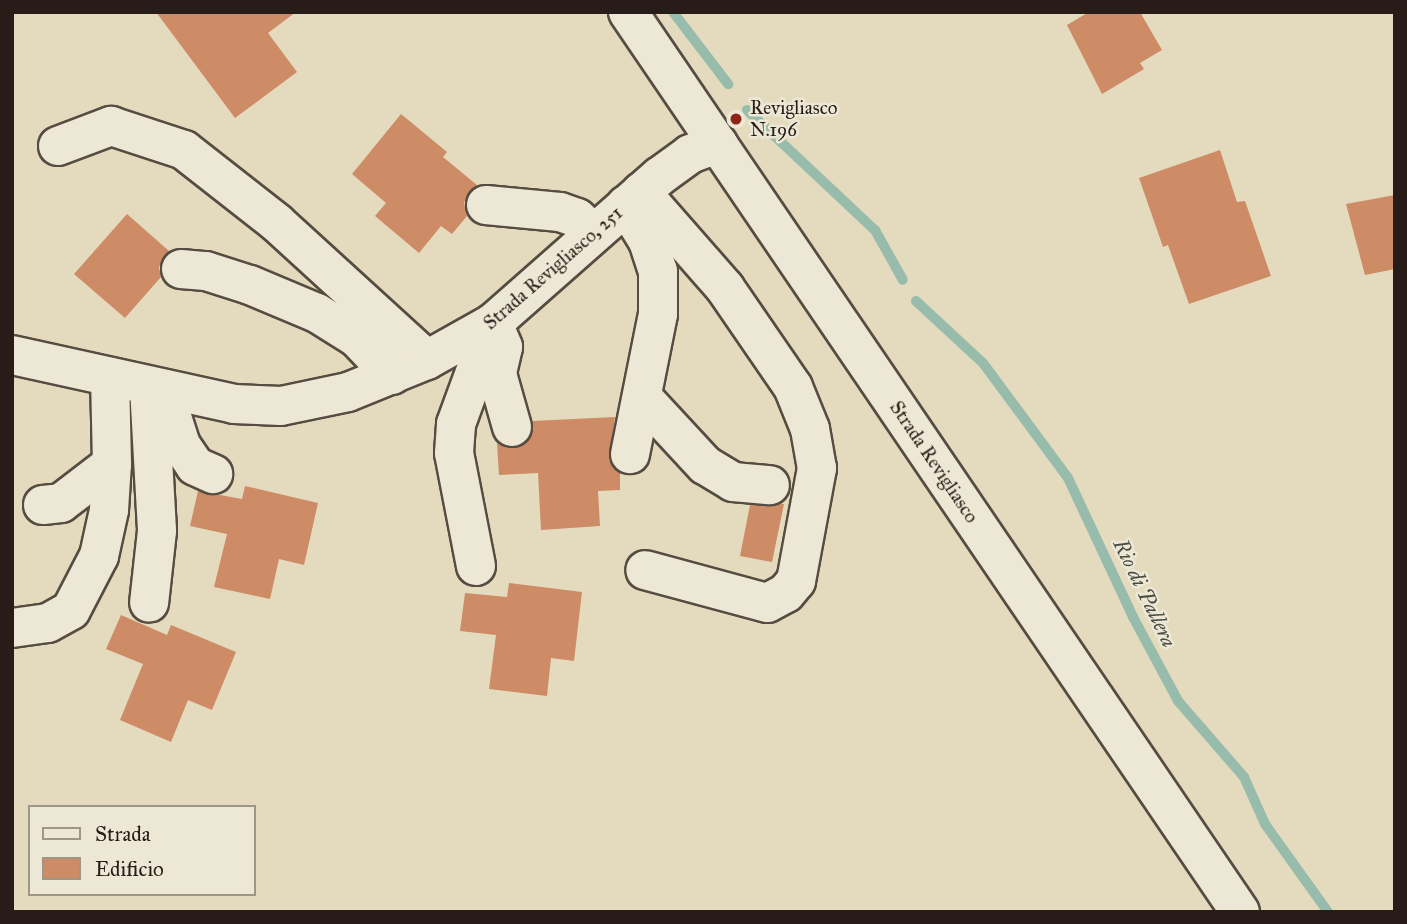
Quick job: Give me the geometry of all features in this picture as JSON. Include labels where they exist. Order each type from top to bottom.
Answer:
[{"type":"street","name":"Strada Revigliasco","points":[[628,12],[1240,912]]},
{"type":"street","points":[[58,146],[111,126],[184,150],[277,223],[427,360]]},
{"type":"street","name":"Strada Revigliasco, 251","points":[[12,355],[234,404],[281,406],[348,392],[427,360],[493,323],[633,199],[690,154],[718,144]]},
{"type":"street","points":[[630,454],[658,314],[658,271],[633,199]]},
{"type":"street","points":[[633,199],[725,288],[793,387],[810,429],[817,468],[796,581],[786,593],[767,603],[646,570]]},
{"type":"street","points":[[486,205],[560,212],[577,218],[593,233]]},
{"type":"street","points":[[181,269],[206,271],[250,285],[317,313],[357,338],[393,375]]},
{"type":"street","points":[[493,323],[503,347],[497,373],[501,397],[512,427]]},
{"type":"street","points":[[476,566],[454,453],[456,424],[493,323]]},
{"type":"street","points":[[12,628],[48,623],[71,610],[99,555],[109,510],[112,464],[110,377]]},
{"type":"street","points":[[156,388],[181,445],[195,466],[213,474]]},
{"type":"street","points":[[149,603],[157,531],[156,388]]},
{"type":"street","points":[[642,397],[705,466],[733,482],[770,485]]},
{"type":"street","points":[[43,505],[61,503],[112,464]]},
{"type":"building","points":[[156,12],[296,12],[268,33],[297,72],[235,118]]},
{"type":"building","points":[[1089,12],[1140,12],[1162,50],[1140,63],[1144,69],[1102,94],[1067,25]]},
{"type":"building","points":[[401,114],[447,152],[443,157],[477,185],[464,202],[467,216],[452,234],[441,226],[419,253],[375,216],[386,203],[352,174]]},
{"type":"building","points":[[1220,150],[1237,202],[1245,201],[1271,276],[1189,304],[1168,245],[1163,247],[1139,178]]},
{"type":"building","points":[[1395,195],[1395,269],[1365,275],[1346,204]]},
{"type":"building","points":[[127,214],[169,251],[159,267],[161,277],[125,318],[74,274]]},
{"type":"building","points":[[615,417],[609,460],[620,473],[620,490],[598,491],[600,526],[541,530],[538,473],[499,475],[497,443],[507,448],[527,443],[533,421]]},
{"type":"building","points":[[245,486],[318,503],[304,565],[279,559],[270,599],[214,587],[227,534],[190,526],[198,491],[242,499]]},
{"type":"building","points":[[784,504],[772,562],[740,556],[750,505]]},
{"type":"building","points":[[509,583],[582,592],[574,661],[551,658],[547,696],[489,689],[496,635],[460,631],[465,593],[507,597]]},
{"type":"building","points":[[121,615],[167,635],[171,625],[236,652],[212,710],[188,700],[171,742],[120,720],[143,664],[106,649]]},
{"type":"waterway","name":"Rio di Pallera","points":[[673,12],[728,84]]},
{"type":"waterway","name":"Rio di Pallera","points":[[747,110],[875,230],[903,280]]},
{"type":"waterway","name":"Rio di Pallera","points":[[916,301],[983,363],[1068,478],[1133,617],[1178,701],[1244,777],[1265,824],[1328,912]]},
{"type":"place","name":"Revigliasco N.196","points":[[736,119]]}]
